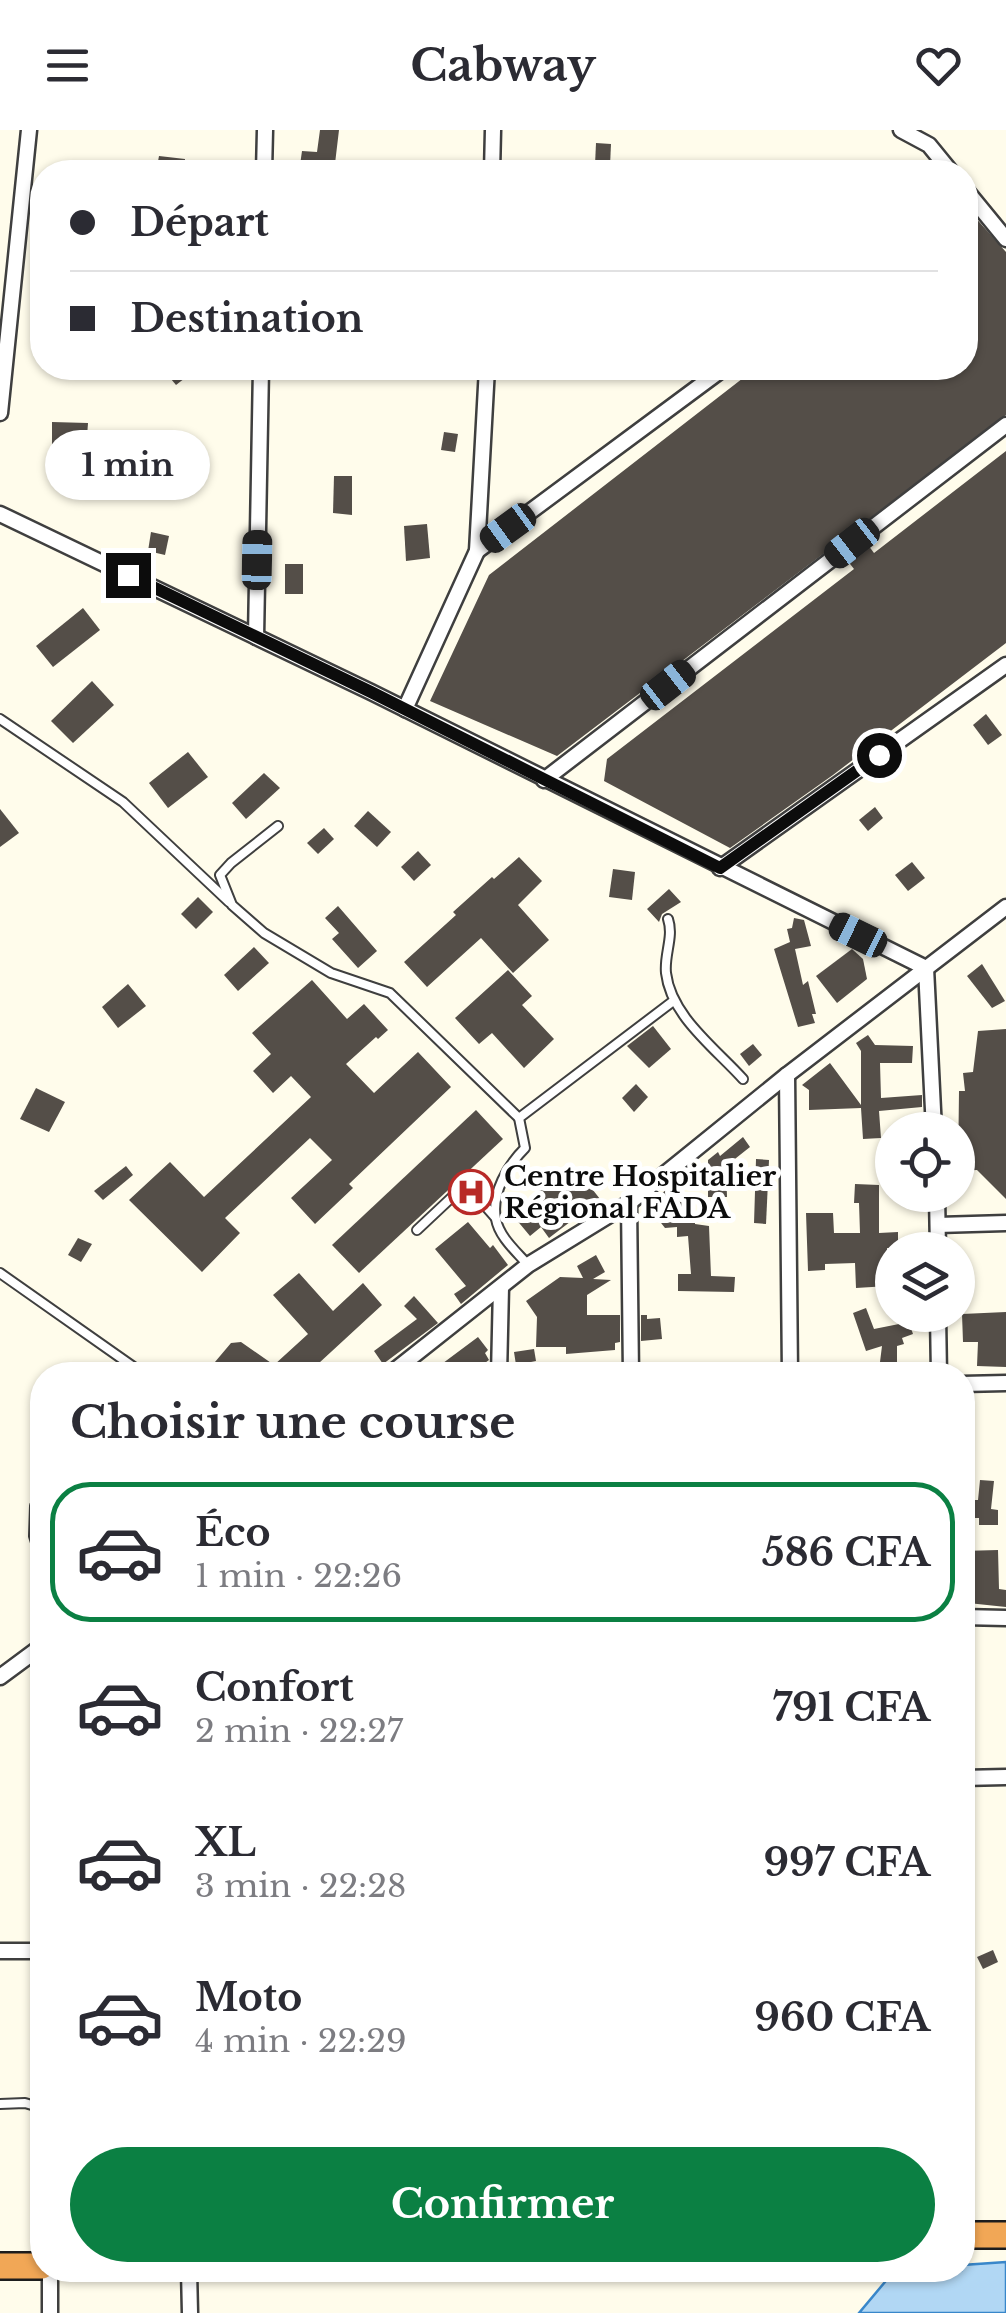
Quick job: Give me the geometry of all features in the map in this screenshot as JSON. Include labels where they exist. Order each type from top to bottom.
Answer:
[{"type":"highway","points":[[975,2235],[1006,2234]]},
{"type":"highway","points":[[0,2266],[30,2266]]},
{"type":"street","points":[[0,413],[29,130]]},
{"type":"street","points":[[264,160],[265,130]]},
{"type":"street","points":[[492,160],[493,130]]},
{"type":"street","points":[[901,130],[928,138],[944,160]]},
{"type":"street","points":[[978,205],[1006,240]]},
{"type":"street","points":[[256,636],[260,380]]},
{"type":"street","points":[[406,709],[478,550],[485,380]]},
{"type":"street","points":[[478,550],[708,380]]},
{"type":"street","points":[[544,780],[1006,425]]},
{"type":"street","points":[[0,514],[406,709],[926,968]]},
{"type":"street","points":[[720,868],[1006,665]]},
{"type":"street","points":[[405,1362],[528,1265],[629,1204],[1006,907]]},
{"type":"street","points":[[926,968],[933,1112]]},
{"type":"street","points":[[788,1075],[790,1362]]},
{"type":"street","points":[[629,1204],[631,1362]]},
{"type":"street","points":[[937,1212],[938,1232]]},
{"type":"street","points":[[938,1225],[1006,1223]]},
{"type":"street","points":[[499,1362],[500,1287]]},
{"type":"street","points":[[938,1332],[939,1362]]},
{"type":"street","points":[[975,1384],[1006,1383]]},
{"type":"street","points":[[975,1617],[1006,1618]]},
{"type":"street","points":[[0,1676],[30,1655]]},
{"type":"street","points":[[975,1778],[1006,1777]]},
{"type":"street","points":[[0,1951],[30,1951]]},
{"type":"street","points":[[50,2282],[50,2313]]},
{"type":"street","points":[[189,2282],[190,2313]]},
{"type":"lane","points":[[0,719],[123,802],[264,933],[331,973],[390,994],[519,1118],[525,1148],[504,1168],[495,1217]]},
{"type":"lane","points":[[232,906],[220,876],[278,826]]},
{"type":"lane","points":[[668,919],[672,929],[666,969],[672,1002],[743,1079]]},
{"type":"lane","points":[[519,1118],[672,1002]]},
{"type":"lane","points":[[416,1230],[466,1184],[528,1265]]},
{"type":"lane","points":[[0,1273],[127,1362]]},
{"type":"lane","points":[[0,2104],[30,2104]]},
{"type":"water","points":[[1006,2262],[1006,2313],[859,2313],[885,2282],[975,2282],[975,2264]]},
{"type":"building","points":[[320,130],[339,130],[335,160],[301,160],[302,151],[317,152]]},
{"type":"building","points":[[596,143],[611,144],[610,160],[595,160]]},
{"type":"building","points":[[159,156],[185,159],[185,160],[158,160]]},
{"type":"building","points":[[978,221],[1006,252],[1006,415],[557,756],[430,701],[489,575],[741,380],[978,380]]},
{"type":"building","points":[[52,422],[88,423],[86,451],[52,449]]},
{"type":"building","points":[[444,432],[458,434],[455,452],[441,450]]},
{"type":"building","points":[[1006,451],[1006,643],[730,848],[604,781],[607,759],[854,569],[847,560],[868,545],[874,553]]},
{"type":"building","points":[[334,476],[352,476],[352,515],[333,513]]},
{"type":"building","points":[[427,524],[430,558],[406,561],[404,526]]},
{"type":"building","points":[[151,532],[169,536],[165,555],[148,551]]},
{"type":"building","points":[[285,564],[303,564],[303,594],[285,594]]},
{"type":"building","points":[[83,608],[100,630],[53,667],[36,646]]},
{"type":"building","points":[[92,681],[114,705],[73,743],[51,721]]},
{"type":"building","points":[[986,714],[1002,735],[988,745],[973,725]]},
{"type":"building","points":[[188,752],[208,777],[168,808],[149,783]]},
{"type":"building","points":[[264,773],[280,788],[246,819],[232,803]]},
{"type":"building","points":[[875,807],[883,818],[868,831],[859,820]]},
{"type":"building","points":[[0,809],[19,833],[0,847]]},
{"type":"building","points":[[368,811],[391,832],[377,847],[354,826]]},
{"type":"building","points":[[324,828],[334,839],[318,854],[307,843]]},
{"type":"building","points":[[418,851],[431,865],[414,881],[401,867]]},
{"type":"building","points":[[519,857],[542,881],[518,905],[549,940],[513,973],[481,938],[427,987],[404,962],[456,915],[453,912]]},
{"type":"building","points":[[912,862],[925,878],[908,891],[895,875]]},
{"type":"building","points":[[613,869],[635,872],[632,900],[609,897]]},
{"type":"building","points":[[669,889],[681,902],[662,914],[659,922],[647,909]]},
{"type":"building","points":[[198,897],[213,912],[196,929],[181,914]]},
{"type":"building","points":[[338,906],[377,951],[358,968],[332,939],[339,933],[325,918]]},
{"type":"building","points":[[794,918],[804,920],[811,946],[795,949],[803,985],[808,981],[816,1014],[812,1014],[815,1023],[798,1027],[774,949],[790,942],[787,929],[792,928]]},
{"type":"building","points":[[254,947],[269,963],[238,991],[224,975]]},
{"type":"building","points":[[852,949],[863,959],[867,979],[837,1003],[816,976]]},
{"type":"building","points":[[982,964],[1005,1001],[992,1008],[967,976]]},
{"type":"building","points":[[508,970],[532,996],[522,1005],[554,1039],[524,1068],[492,1033],[479,1044],[455,1018]]},
{"type":"building","points":[[312,980],[347,1019],[364,1004],[388,1030],[346,1064],[374,1093],[418,1052],[451,1087],[349,1184],[353,1188],[315,1224],[291,1198],[332,1160],[310,1138],[225,1218],[240,1233],[202,1272],[129,1200],[170,1162],[204,1197],[311,1097],[291,1076],[273,1093],[253,1071],[271,1054],[252,1033]]},
{"type":"building","points":[[128,984],[146,1006],[118,1028],[102,1007]]},
{"type":"building","points":[[653,1026],[671,1049],[649,1068],[627,1046]]},
{"type":"building","points":[[1006,1029],[1006,1199],[975,1170],[975,1112],[959,1112],[959,1091],[965,1091],[963,1073],[973,1072],[978,1031]]},
{"type":"building","points":[[868,1035],[875,1045],[913,1046],[912,1063],[880,1063],[881,1098],[922,1095],[922,1107],[875,1112],[875,1138],[863,1139],[861,1108],[809,1110],[809,1090],[802,1085],[830,1063],[861,1105],[861,1051],[856,1043]]},
{"type":"building","points":[[753,1044],[762,1055],[749,1066],[740,1054]]},
{"type":"building","points":[[636,1084],[648,1097],[634,1112],[622,1098]]},
{"type":"building","points":[[36,1088],[65,1102],[49,1132],[20,1119]]},
{"type":"building","points":[[476,1110],[503,1139],[359,1273],[332,1245]]},
{"type":"building","points":[[743,1137],[750,1147],[726,1166],[727,1197],[708,1197],[708,1160],[718,1152],[720,1156]]},
{"type":"building","points":[[756,1159],[769,1160],[766,1224],[754,1223]]},
{"type":"building","points":[[126,1166],[133,1175],[103,1200],[94,1191]]},
{"type":"building","points":[[566,1167],[578,1184],[585,1180],[600,1199],[549,1238],[541,1227],[530,1236],[515,1218],[543,1197],[537,1189]]},
{"type":"building","points":[[855,1184],[875,1185],[879,1232],[875,1232],[875,1287],[856,1288],[855,1263],[825,1264],[825,1270],[808,1271],[806,1213],[833,1213],[834,1233],[860,1233],[859,1203],[854,1203]]},
{"type":"building","points":[[666,1190],[674,1202],[695,1201],[695,1224],[709,1226],[711,1276],[735,1277],[734,1292],[678,1291],[678,1274],[691,1274],[688,1236],[677,1237],[677,1227],[665,1228],[647,1205]]},
{"type":"building","points":[[468,1222],[508,1265],[461,1304],[454,1294],[466,1286],[435,1249]]},
{"type":"building","points":[[78,1238],[92,1244],[81,1262],[68,1255]]},
{"type":"building","points":[[596,1255],[605,1272],[593,1279],[611,1280],[587,1295],[587,1315],[620,1315],[620,1342],[615,1343],[615,1350],[566,1354],[566,1347],[536,1347],[537,1317],[526,1301],[560,1277],[583,1278],[577,1266]]},
{"type":"building","points":[[299,1273],[333,1311],[363,1283],[382,1305],[320,1362],[277,1362],[308,1334],[273,1295]]},
{"type":"building","points":[[414,1296],[438,1323],[382,1362],[374,1351],[417,1319],[404,1306]]},
{"type":"building","points":[[866,1308],[875,1332],[912,1332],[902,1338],[904,1344],[897,1346],[897,1362],[880,1362],[882,1346],[866,1351],[853,1313]]},
{"type":"building","points":[[1006,1312],[1006,1367],[977,1366],[978,1342],[963,1342],[963,1332],[975,1332],[975,1313]]},
{"type":"building","points":[[641,1315],[647,1315],[647,1319],[660,1318],[662,1339],[641,1341]]},
{"type":"building","points":[[478,1337],[488,1350],[486,1362],[444,1362]]},
{"type":"building","points":[[241,1342],[270,1362],[215,1362],[231,1343]]},
{"type":"building","points":[[534,1349],[536,1361],[516,1362],[514,1352]]},
{"type":"building","points":[[980,1480],[994,1481],[991,1509],[998,1510],[998,1525],[979,1525],[979,1518],[975,1518]]},
{"type":"building","points":[[998,1550],[999,1589],[1006,1590],[1006,1607],[975,1604],[975,1551]]},
{"type":"building","points":[[993,1950],[998,1962],[983,1969],[977,1957]]},
{"type":"place","name":"Centre Hospitalier Régional FADA","points":[[471,1192]]},
{"type":"route","points":[[128,575],[720,868],[879,755]]}]
